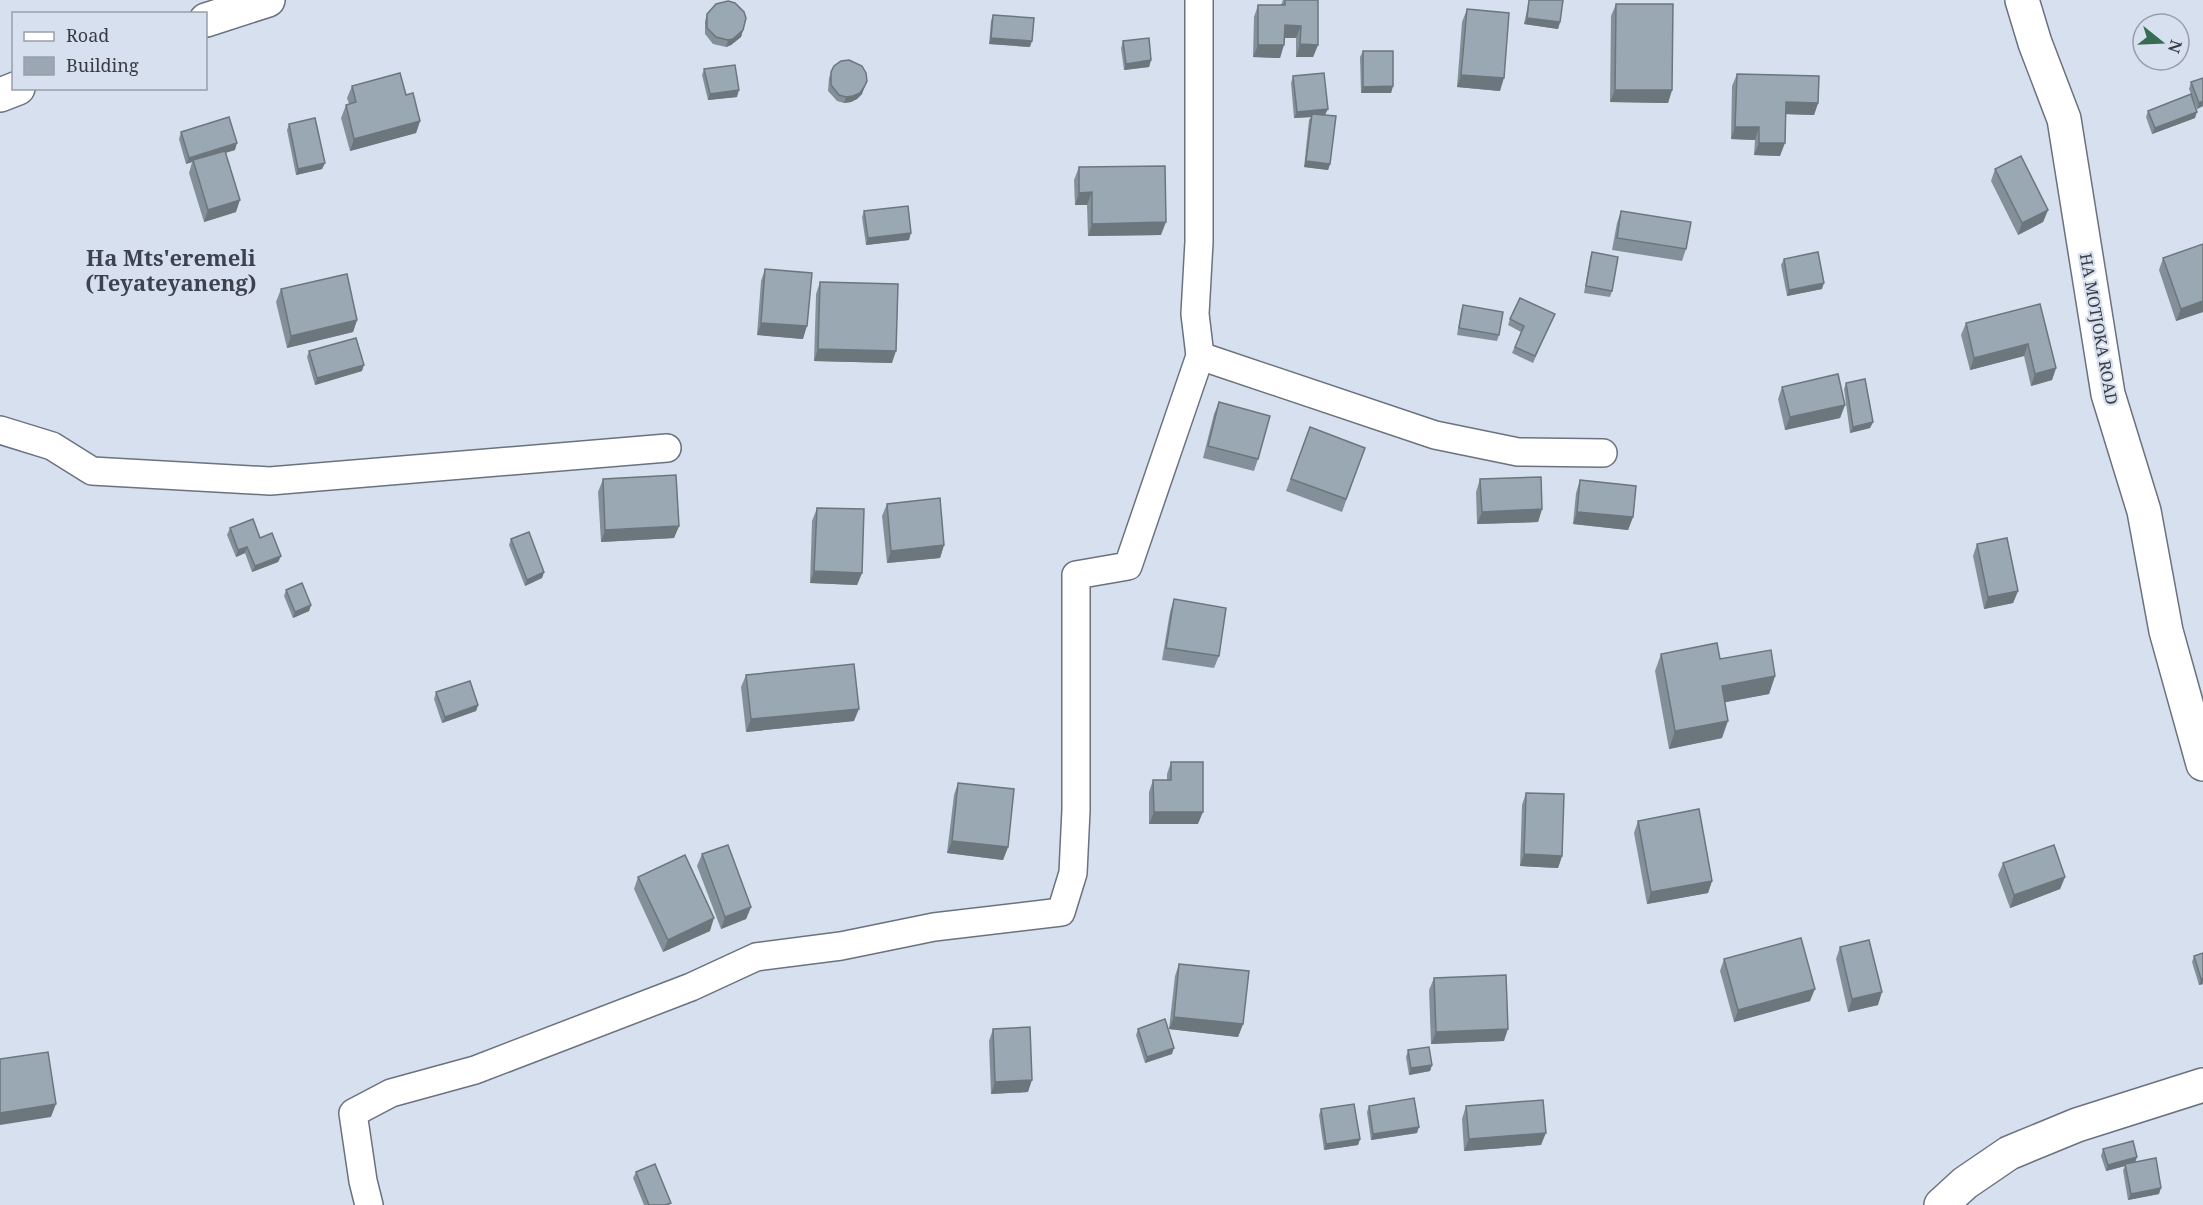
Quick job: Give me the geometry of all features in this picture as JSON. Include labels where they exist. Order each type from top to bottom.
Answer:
[{"type":"street","points":[[207,20],[268,0]]},
{"type":"street","points":[[369,1205],[353,1113],[391,1093],[475,1070],[691,987],[756,957],[841,946],[934,927],[1061,912],[1073,873],[1076,810],[1076,575],[1128,566],[1200,356],[1195,314],[1199,242],[1198,0]]},
{"type":"street","name":"HA MOTJOKA ROAD","points":[[2022,0],[2035,43],[2064,119],[2108,394],[2144,511],[2166,631],[2203,764]]},
{"type":"street","points":[[1200,356],[1435,435],[1518,452],[1603,453]]},
{"type":"street","points":[[0,430],[52,446],[92,471],[270,481],[667,448]]},
{"type":"street","points":[[1941,1205],[1965,1182],[2009,1154],[2077,1125],[2203,1085]]},
{"type":"building","points":[[1285,0],[1318,0],[1318,45],[1300,44],[1301,26],[1285,25],[1284,45],[1258,45],[1258,5],[1285,5]]},
{"type":"building","points":[[1529,0],[1563,0],[1560,22],[1527,18]]},
{"type":"building","points":[[728,1],[735,3],[744,12],[746,18],[743,30],[733,39],[728,40],[716,37],[707,28],[707,14],[716,4]]},
{"type":"building","points":[[1616,4],[1673,4],[1672,90],[1615,90]]},
{"type":"building","points":[[1467,9],[1509,13],[1504,78],[1461,75]]},
{"type":"building","points":[[993,15],[1034,18],[1032,41],[991,38]]},
{"type":"building","points":[[1149,38],[1151,60],[1126,64],[1123,41]]},
{"type":"building","points":[[1363,51],[1393,51],[1393,86],[1363,87]]},
{"type":"building","points":[[849,60],[862,66],[867,81],[860,93],[846,97],[839,95],[831,85],[831,72],[834,66],[841,61]]},
{"type":"building","points":[[735,65],[739,90],[710,94],[704,69]]},
{"type":"building","points":[[400,73],[406,95],[413,93],[420,121],[354,139],[346,105],[356,102],[352,86]]},
{"type":"building","points":[[1324,73],[1328,109],[1297,112],[1293,76]]},
{"type":"building","points":[[1737,74],[1819,76],[1818,103],[1786,102],[1785,143],[1759,143],[1759,127],[1735,127]]},
{"type":"building","points":[[2203,78],[2203,101],[2199,103],[2191,82]]},
{"type":"building","points":[[2191,94],[2197,112],[2155,128],[2148,111]]},
{"type":"building","points":[[1312,114],[1336,116],[1330,164],[1306,161]]},
{"type":"building","points":[[229,117],[237,143],[189,158],[181,132]]},
{"type":"building","points":[[315,118],[325,163],[298,169],[289,124]]},
{"type":"building","points":[[225,151],[240,200],[208,210],[193,160]]},
{"type":"building","points":[[2021,156],[2048,210],[2022,223],[1995,169]]},
{"type":"building","points":[[1165,166],[1166,222],[1092,224],[1092,192],[1079,193],[1079,167]]},
{"type":"building","points":[[908,206],[911,233],[868,238],[864,211]]},
{"type":"building","points":[[1621,211],[1691,222],[1686,249],[1617,238]]},
{"type":"building","points":[[2203,244],[2203,301],[2181,309],[2163,258]]},
{"type":"building","points":[[1592,252],[1618,257],[1612,291],[1586,286]]},
{"type":"building","points":[[1818,252],[1824,283],[1789,290],[1784,259]]},
{"type":"building","points":[[765,269],[812,273],[807,326],[761,323]]},
{"type":"building","points":[[347,274],[357,320],[291,336],[281,289]]},
{"type":"building","points":[[820,282],[898,284],[896,351],[818,349]]},
{"type":"building","points":[[1520,298],[1555,314],[1535,356],[1515,347],[1524,326],[1510,319]]},
{"type":"building","points":[[2040,304],[2056,368],[2035,374],[2028,344],[1974,358],[1966,323]]},
{"type":"building","points":[[1463,305],[1503,312],[1499,335],[1459,328]]},
{"type":"building","points":[[356,338],[364,365],[317,378],[309,351]]},
{"type":"building","points":[[1838,374],[1845,405],[1790,417],[1782,387]]},
{"type":"building","points":[[1865,379],[1873,422],[1853,427],[1846,383]]},
{"type":"building","points":[[1219,402],[1270,416],[1258,459],[1208,446]]},
{"type":"building","points":[[1310,427],[1365,448],[1346,499],[1291,479]]},
{"type":"building","points":[[676,475],[679,526],[605,530],[603,479]]},
{"type":"building","points":[[1541,477],[1542,509],[1482,512],[1480,479]]},
{"type":"building","points":[[1580,480],[1636,486],[1633,517],[1577,512]]},
{"type":"building","points":[[940,498],[944,545],[891,551],[887,504]]},
{"type":"building","points":[[817,508],[864,509],[862,573],[814,571]]},
{"type":"building","points":[[253,519],[260,538],[272,533],[281,556],[255,566],[247,547],[238,550],[230,528]]},
{"type":"building","points":[[529,532],[544,572],[527,580],[511,539]]},
{"type":"building","points":[[2007,538],[2018,591],[1988,597],[1977,544]]},
{"type":"building","points":[[302,583],[311,605],[295,612],[286,590]]},
{"type":"building","points":[[1174,599],[1226,608],[1219,656],[1166,648]]},
{"type":"building","points":[[1717,643],[1720,659],[1771,650],[1775,676],[1722,686],[1728,721],[1675,731],[1661,654]]},
{"type":"building","points":[[854,664],[859,709],[751,719],[746,675]]},
{"type":"building","points":[[470,681],[478,705],[445,717],[436,692]]},
{"type":"building","points":[[1171,762],[1203,762],[1203,812],[1154,812],[1153,780],[1171,780]]},
{"type":"building","points":[[958,783],[1014,789],[1008,847],[952,841]]},
{"type":"building","points":[[1526,793],[1564,794],[1562,856],[1524,854]]},
{"type":"building","points":[[1699,809],[1712,881],[1651,892],[1638,821]]},
{"type":"building","points":[[728,845],[751,907],[725,917],[702,854]]},
{"type":"building","points":[[2054,845],[2065,877],[2014,895],[2003,863]]},
{"type":"building","points":[[685,855],[714,918],[668,940],[638,877]]},
{"type":"building","points":[[1801,938],[1815,989],[1738,1010],[1724,959]]},
{"type":"building","points":[[1869,940],[1882,992],[1852,999],[1840,947]]},
{"type":"building","points":[[2203,953],[2203,978],[2201,979],[2194,956]]},
{"type":"building","points":[[1179,964],[1249,971],[1243,1024],[1174,1017]]},
{"type":"building","points":[[1506,975],[1508,1029],[1436,1032],[1434,978]]},
{"type":"building","points":[[1165,1019],[1174,1048],[1147,1057],[1138,1029]]},
{"type":"building","points":[[1030,1027],[1032,1080],[995,1082],[993,1029]]},
{"type":"building","points":[[1429,1047],[1432,1065],[1411,1068],[1408,1050]]},
{"type":"building","points":[[48,1052],[56,1104],[0,1113],[0,1059]]},
{"type":"building","points":[[1414,1098],[1419,1127],[1373,1134],[1369,1106]]},
{"type":"building","points":[[1543,1100],[1546,1133],[1469,1139],[1466,1106]]},
{"type":"building","points":[[1354,1104],[1360,1139],[1326,1144],[1321,1109]]},
{"type":"building","points":[[2133,1141],[2137,1157],[2108,1165],[2103,1149]]},
{"type":"building","points":[[2156,1158],[2161,1188],[2131,1194],[2125,1164]]},
{"type":"building","points":[[655,1164],[671,1203],[665,1205],[649,1205],[636,1172]]},
{"type":"district","name":"Ha Mts'eremeli (Teyateyaneng)","points":[[171,270]]}]
